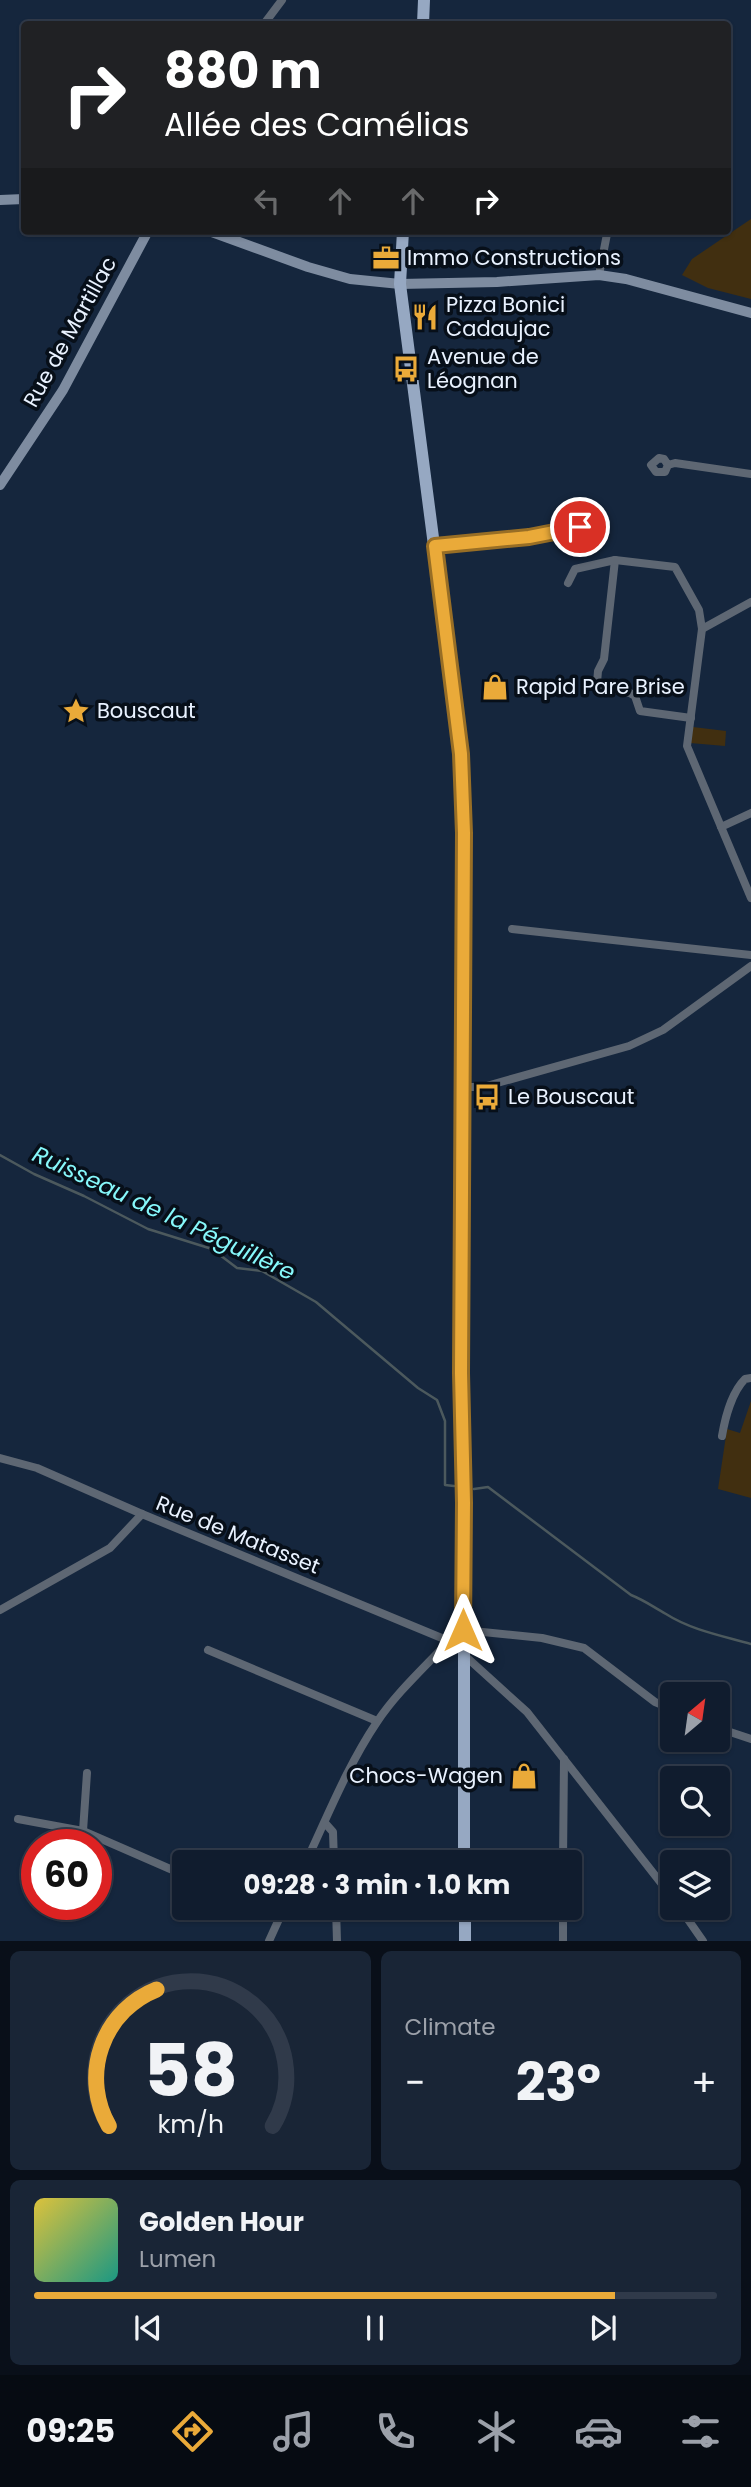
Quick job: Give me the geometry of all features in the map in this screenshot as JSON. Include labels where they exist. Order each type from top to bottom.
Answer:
[{"type":"main road","points":[[423,21],[424,0]]},
{"type":"main road","points":[[403,235],[400,284],[461,754],[464,833],[464,1850]]},
{"type":"main road","points":[[465,1920],[465,1941]]},
{"type":"street","points":[[266,21],[282,0]]},
{"type":"street","points":[[0,200],[21,199]]},
{"type":"street","name":"Rue de Martillac","points":[[0,485],[63,390],[146,235]]},
{"type":"street","points":[[220,235],[350,279],[400,284],[497,282],[599,275],[626,279],[751,313]]},
{"type":"street","points":[[599,275],[607,235]]},
{"type":"street","points":[[668,465],[685,463],[751,474]]},
{"type":"street","points":[[435,546],[529,537],[606,522]]},
{"type":"street","points":[[615,560],[604,659],[597,671],[597,682],[600,686],[635,696],[640,711],[691,718]]},
{"type":"street","points":[[568,583],[575,569],[615,560],[675,567],[699,610],[702,629],[687,746],[751,898]]},
{"type":"street","points":[[702,629],[751,602]]},
{"type":"street","points":[[721,827],[751,813]]},
{"type":"street","points":[[512,929],[751,955]]},
{"type":"street","points":[[463,1087],[483,1087],[629,1046],[663,1030],[751,966]]},
{"type":"street","points":[[722,1436],[740,1384],[745,1378],[751,1378]]},
{"type":"street","name":"Rue de Matasset","points":[[0,1458],[37,1468],[449,1640],[463,1642],[542,1638],[583,1648],[660,1704]]},
{"type":"street","points":[[0,1609],[110,1548],[142,1514]]},
{"type":"street","points":[[312,1850],[377,1721],[449,1640]]},
{"type":"street","points":[[463,1642],[527,1712],[660,1882]]},
{"type":"street","points":[[208,1650],[377,1721]]},
{"type":"street","points":[[730,1732],[751,1739]]},
{"type":"street","points":[[563,1850],[564,1759]]},
{"type":"street","points":[[83,1829],[87,1773]]},
{"type":"street","points":[[18,1819],[68,1829]]},
{"type":"street","points":[[325,1823],[333,1832],[334,1850]]},
{"type":"street","points":[[112,1844],[172,1870]]},
{"type":"street","points":[[269,1941],[279,1920]]},
{"type":"street","points":[[336,1920],[337,1941]]},
{"type":"street","points":[[563,1920],[563,1941]]},
{"type":"street","points":[[688,1920],[703,1941]]},
{"type":"shaded area","points":[[751,219],[751,299],[708,288],[682,275],[692,259]]},
{"type":"shaded area","points":[[693,727],[726,731],[725,746],[690,743]]},
{"type":"shaded area","points":[[751,1401],[751,1498],[718,1489],[727,1429],[740,1433]]},
{"type":"waterway","name":"Ruisseau de la Péguillère","points":[[0,1155],[148,1229],[212,1249],[237,1268],[262,1271],[316,1302],[418,1388],[437,1400],[445,1421],[445,1485],[454,1486]]},
{"type":"waterway","name":"Ruisseau de la Péguillère","points":[[474,1489],[488,1487],[631,1595],[676,1620],[751,1644]]},
{"type":"place","name":"Immo Constructions","points":[[386,258]]},
{"type":"place","name":"Pizza Bonici Cadaujac","points":[[425,317]]},
{"type":"place","name":"Avenue de Léognan","points":[[406,369]]},
{"type":"place","name":"Rapid Pare Brise","points":[[495,687]]},
{"type":"place","name":"Bouscaut","points":[[76,711]]},
{"type":"place","name":"Le Bouscaut","points":[[487,1097]]},
{"type":"place","name":"Chocs-Wagen","points":[[524,1776]]},
{"type":"route","points":[[463,1630],[461,1373],[464,833],[461,754],[435,546],[529,537],[580,527]]}]
